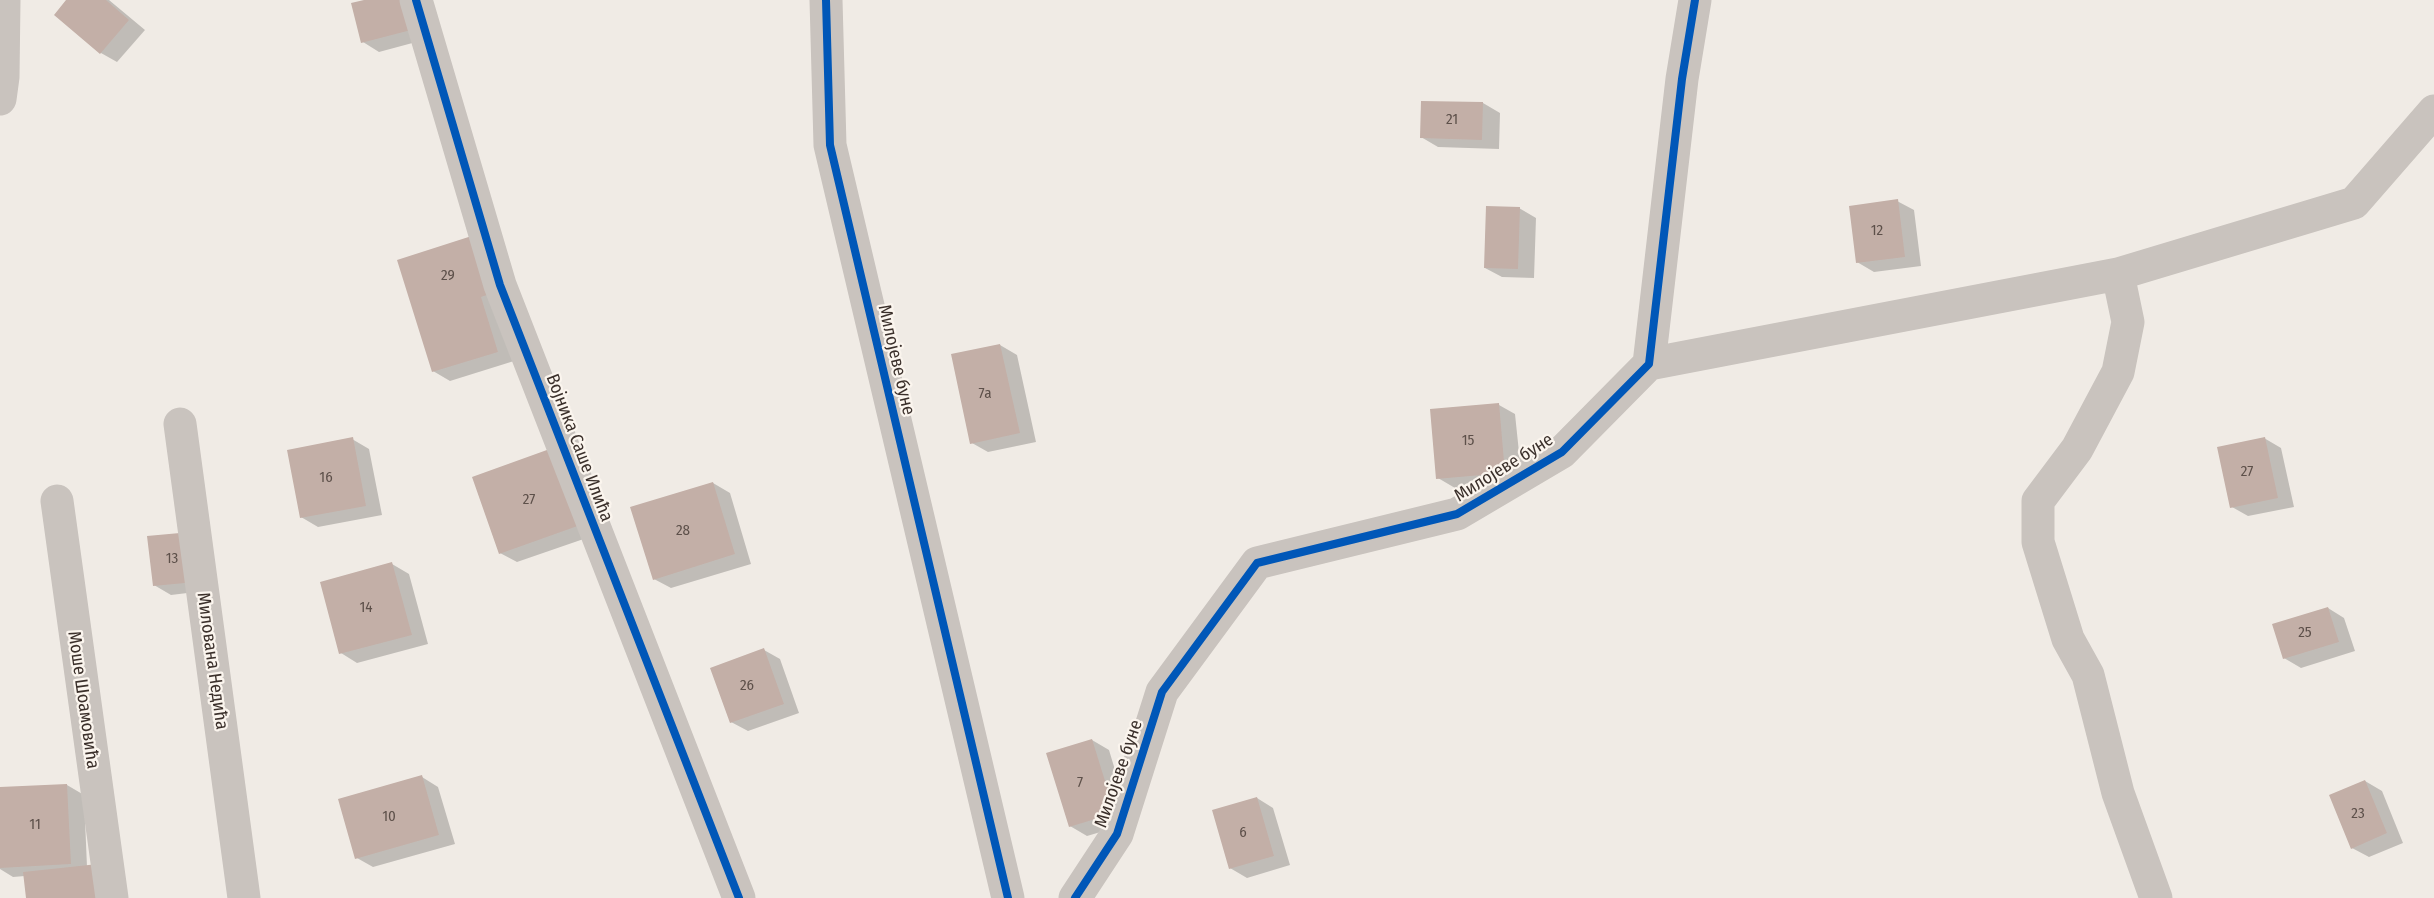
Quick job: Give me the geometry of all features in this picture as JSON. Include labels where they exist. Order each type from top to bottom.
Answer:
[{"type":"street","points":[[0,99],[3,77],[4,0]]},
{"type":"street","name":"Војника Саше Илића","points":[[416,0],[500,285],[738,898]]},
{"type":"street","name":"Милојеве буне","points":[[826,0],[830,145],[1008,898]]},
{"type":"street","points":[[1695,0],[1682,79],[1649,364],[2118,274],[2354,203],[2434,111]]},
{"type":"street","points":[[2118,274],[2128,322],[2118,372],[2077,449],[2038,501],[2038,542],[2068,639],[2088,675],[2118,793],[2156,898]]},
{"type":"street","name":"Милојеве буне","points":[[1075,898],[1117,834],[1162,692],[1257,563],[1457,514],[1562,452],[1649,364]]},
{"type":"street","name":"Милована Недића","points":[[180,424],[244,898]]},
{"type":"street","name":"Моше Шоамовића","points":[[57,501],[112,898]]},
{"type":"building","points":[[66,0],[106,0],[129,20],[100,54],[54,15]]},
{"type":"building","points":[[364,0],[407,0],[415,29],[361,43],[351,3]]},
{"type":"building","points":[[1421,101],[1483,102],[1482,140],[1420,138]]},
{"type":"building","points":[[1898,199],[1905,257],[1856,263],[1849,206]]},
{"type":"building","points":[[1486,206],[1520,207],[1518,269],[1484,268]]},
{"type":"building","points":[[481,233],[499,291],[481,297],[498,352],[432,372],[397,260]]},
{"type":"building","points":[[1000,344],[1020,433],[970,444],[951,354]]},
{"type":"building","points":[[1499,403],[1505,473],[1436,479],[1430,409]]},
{"type":"building","points":[[353,437],[366,506],[300,518],[287,450]]},
{"type":"building","points":[[2265,437],[2278,498],[2230,508],[2217,447]]},
{"type":"building","points":[[558,446],[586,523],[499,554],[472,477]]},
{"type":"building","points":[[713,482],[735,554],[653,580],[630,507]]},
{"type":"building","points":[[191,532],[196,582],[153,586],[147,536]]},
{"type":"building","points":[[392,562],[412,635],[339,654],[320,582]]},
{"type":"building","points":[[2328,607],[2339,642],[2283,659],[2272,624]]},
{"type":"building","points":[[764,648],[784,704],[730,723],[710,668]]},
{"type":"building","points":[[1092,739],[1115,813],[1069,827],[1046,753]]},
{"type":"building","points":[[422,775],[439,835],[355,859],[338,799]]},
{"type":"building","points":[[2365,780],[2387,833],[2351,849],[2329,795]]},
{"type":"building","points":[[67,784],[71,864],[0,868],[0,787]]},
{"type":"building","points":[[1257,797],[1274,856],[1229,869],[1212,810]]},
{"type":"building","points":[[98,864],[102,898],[26,898],[23,872]]},
{"type":"cycle path","points":[[416,0],[500,285],[739,898]]},
{"type":"cycle path","points":[[826,0],[830,145],[1008,898]]},
{"type":"cycle path","points":[[1075,898],[1117,834],[1162,692],[1257,563],[1457,514],[1562,452],[1649,364],[1682,79],[1695,0]]}]
